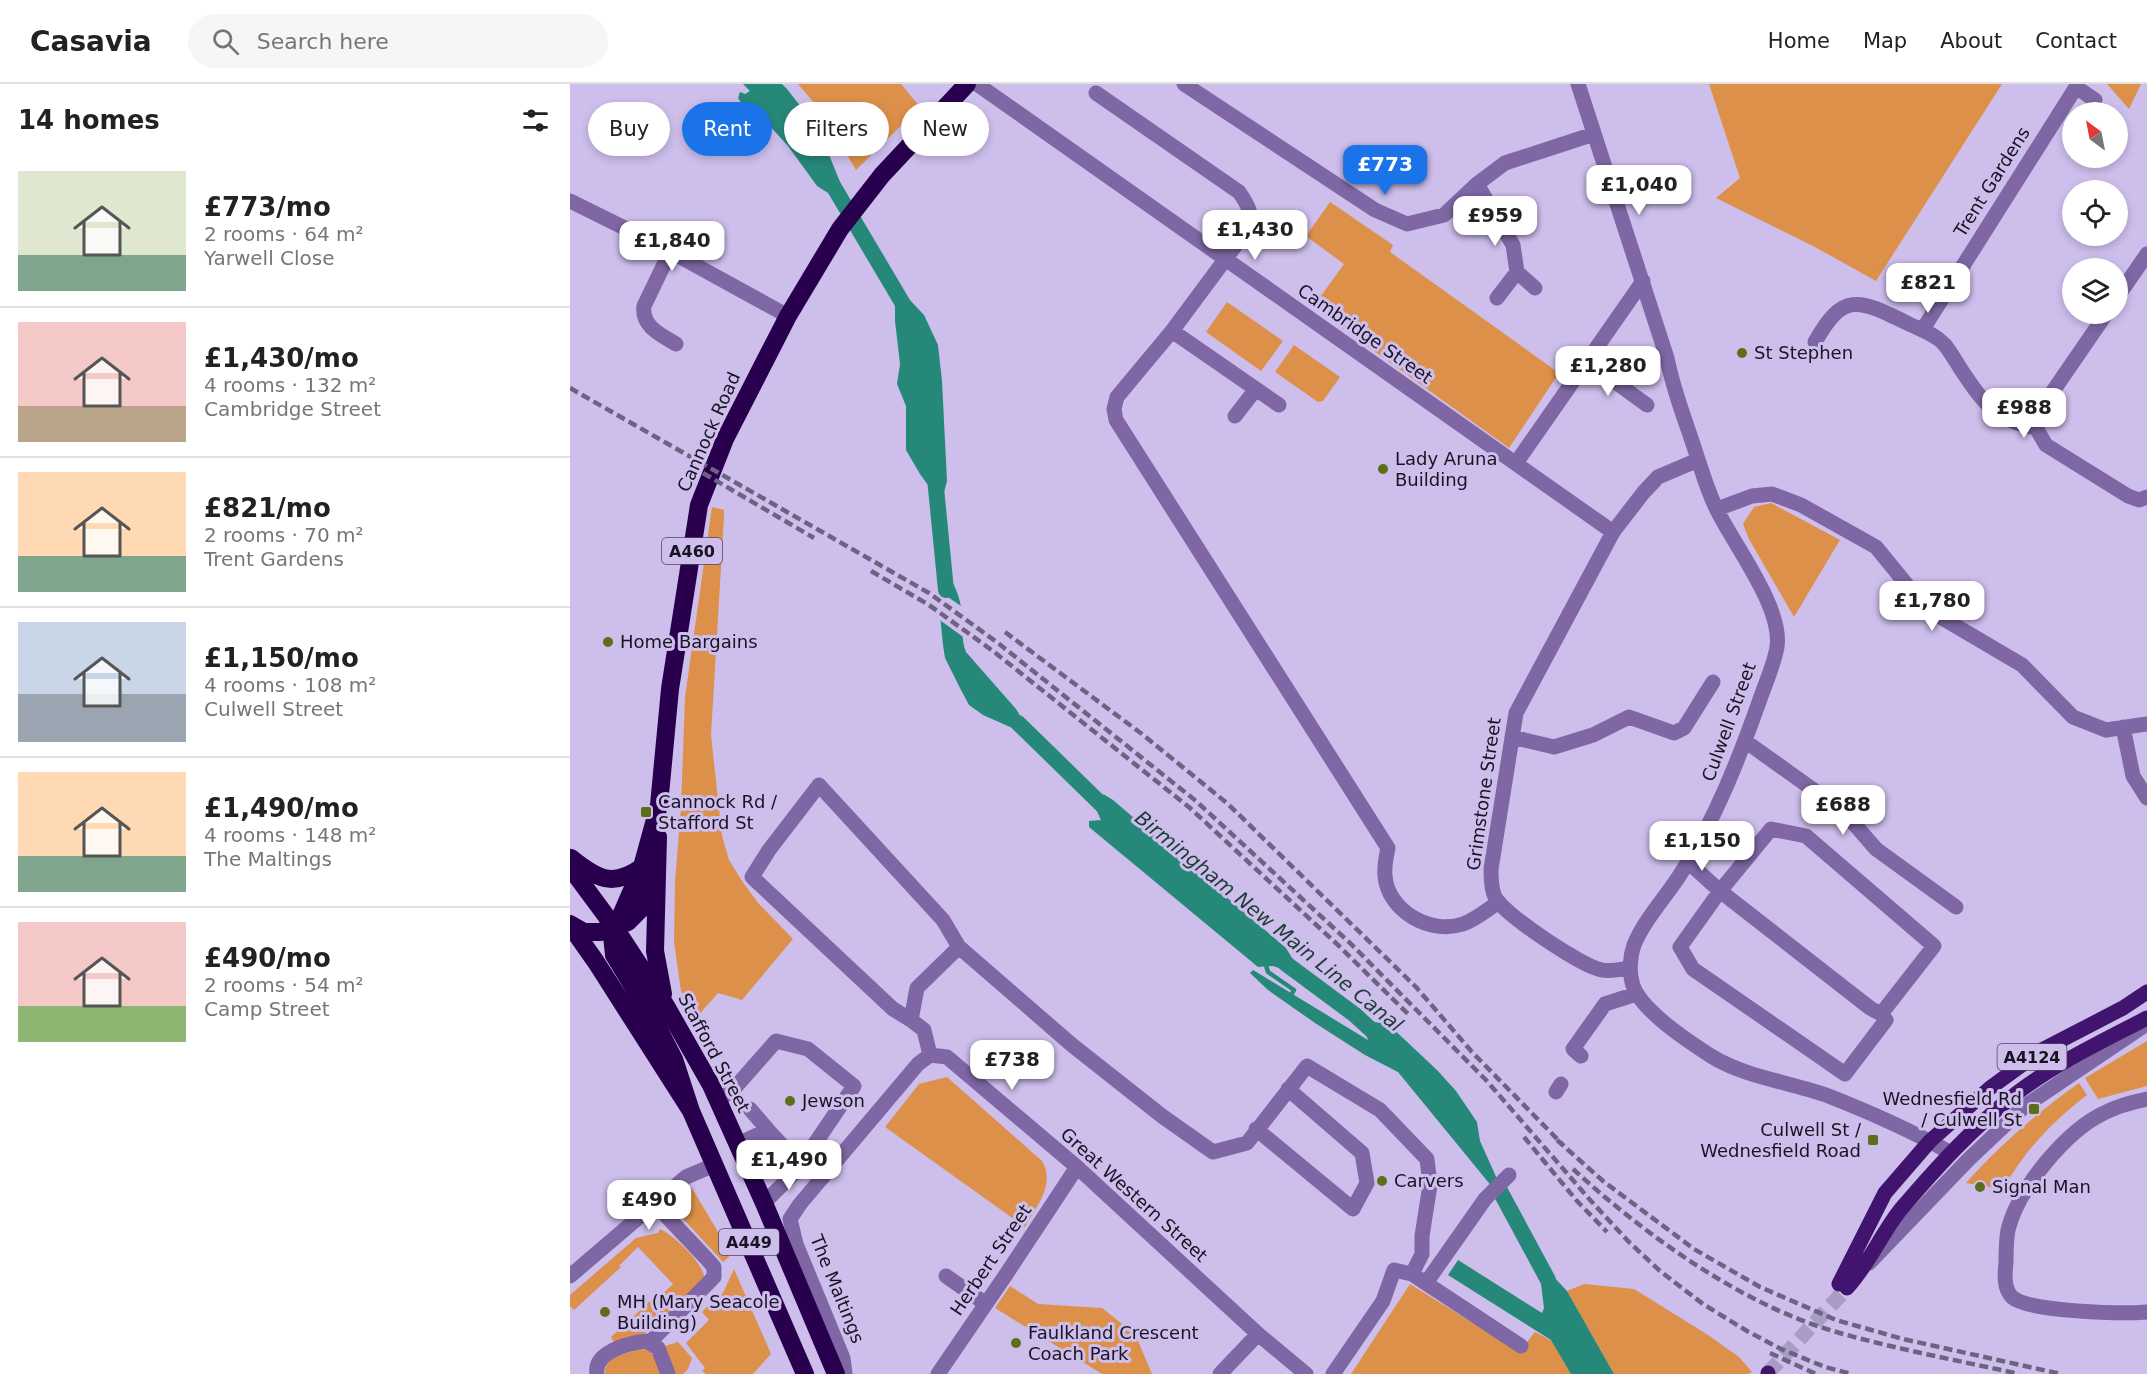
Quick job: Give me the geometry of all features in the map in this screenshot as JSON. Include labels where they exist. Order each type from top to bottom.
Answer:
[{"type":"highway","name":"Cannock Road","points":[[650,864],[659,805],[670,689],[699,505],[725,439],[788,316],[840,229],[882,175],[967,84]]},
{"type":"highway","points":[[570,857],[585,869],[605,879],[618,880],[650,864],[652,886],[641,909],[628,922],[600,932],[584,932],[570,925]]},
{"type":"highway","name":"A460","points":[[650,864],[655,951],[666,1006]]},
{"type":"highway","name":"Stafford Street","points":[[570,867],[615,928],[666,1006],[718,1100],[836,1374]]},
{"type":"highway","name":"A449","points":[[570,925],[622,1001],[691,1111],[805,1374]]},
{"type":"highway","points":[[615,928],[612,936],[614,955],[674,1059],[691,1111]]},
{"type":"main road","name":"A4124","points":[[1847,1283],[1886,1193],[1930,1141],[1990,1088],[2042,1050],[2123,1008],[2147,992]]},
{"type":"main road","name":"A4124","points":[[1847,1283],[1899,1212],[1951,1152],[1978,1125],[2019,1092],[2072,1058],[2147,1018]]},
{"type":"street","name":"Cambridge Street","points":[[977,84],[1613,532]]},
{"type":"street","points":[[1184,84],[1375,210],[1407,224],[1444,215],[1477,184],[1505,164],[1594,134]]},
{"type":"street","name":"Culwell Street","points":[[1578,84],[1667,358],[1673,390],[1717,509],[1769,603],[1775,623],[1777,645],[1745,741],[1720,804],[1688,862],[1633,947],[1631,981],[1636,994],[1656,1017],[1713,1056],[1733,1066],[1826,1095],[1951,1152]]},
{"type":"street","name":"Trent Gardens","points":[[1923,329],[2077,85],[2095,100]]},
{"type":"street","points":[[1096,93],[1239,192],[1249,207],[1251,219],[1247,230],[1172,331],[1117,397],[1114,409],[1116,420],[1388,848],[1385,878],[1394,899],[1408,914],[1429,926],[1447,927],[1464,924],[1499,902],[1507,912],[1581,962],[1603,971],[1630,968]]},
{"type":"street","points":[[1477,184],[1513,245],[1517,272],[1535,288]]},
{"type":"street","points":[[571,204],[655,243],[788,316]]},
{"type":"street","points":[[670,252],[644,306],[643,313],[652,329],[676,344]]},
{"type":"street","points":[[2128,282],[2147,254]]},
{"type":"street","points":[[1497,298],[1517,272]]},
{"type":"street","points":[[1516,463],[1643,281]]},
{"type":"street","points":[[1815,342],[1825,323],[1835,312],[1857,303],[1878,309],[1920,330],[1923,329],[1944,343],[1987,406],[2016,424],[2036,428]]},
{"type":"street","points":[[2099,324],[2049,394],[2038,413],[2036,428],[2046,445],[2082,468],[2128,496],[2139,500],[2147,497]]},
{"type":"street","points":[[1172,331],[1279,405]]},
{"type":"street","points":[[1588,362],[1647,405]]},
{"type":"street","points":[[1236,416],[1256,389]]},
{"type":"street","name":"Grimstone Street","points":[[1499,902],[1495,897],[1491,882],[1491,870],[1515,713],[1613,532],[1658,477],[1698,460]]},
{"type":"street","points":[[1717,509],[1752,496],[1772,494],[1801,505],[1876,547],[1932,612],[2022,665],[2073,717],[2106,730],[2147,724]]},
{"type":"street","points":[[1512,737],[1554,747],[1593,735],[1629,717],[1674,733],[1684,728],[1713,682]]},
{"type":"street","points":[[2123,727],[2133,776],[2147,798]]},
{"type":"street","points":[[1745,741],[1843,811],[1876,849],[1956,907]]},
{"type":"street","points":[[930,1055],[924,1030],[893,1009],[752,878],[769,850],[819,785],[943,920],[959,948],[1081,1052],[1162,1116],[1213,1152],[1247,1143],[1307,1066],[1380,1110],[1427,1159],[1430,1185],[1422,1236],[1422,1254],[1412,1274]]},
{"type":"street","points":[[1688,862],[1720,891],[1886,1020],[1845,1074],[1692,969],[1680,947],[1720,891],[1771,828],[1806,836],[1934,946],[1881,1014]]},
{"type":"street","points":[[911,1020],[917,988],[959,948]]},
{"type":"street","points":[[1581,1056],[1573,1049],[1605,1004],[1636,994]]},
{"type":"street","name":"A4124","points":[[1847,1283],[1969,1159],[2025,1106],[2147,1023]]},
{"type":"street","points":[[718,1100],[732,1091],[776,1041],[808,1049],[854,1086],[797,1170],[764,1203]]},
{"type":"street","name":"Great Western Street","points":[[930,1055],[947,1057],[1077,1167],[1258,1334],[1306,1374]]},
{"type":"street","name":"The Maltings","points":[[845,1374],[843,1358],[796,1244],[790,1219],[800,1203],[918,1064],[930,1055]]},
{"type":"street","points":[[1256,1129],[1353,1209],[1367,1182],[1362,1153],[1288,1089]]},
{"type":"street","points":[[2147,1099],[2103,1113],[2079,1129],[2060,1146],[2037,1173],[2018,1205],[2008,1230],[2005,1280],[2012,1297],[2021,1302],[2118,1314],[2147,1312]]},
{"type":"street","points":[[750,1109],[782,1145]]},
{"type":"street","points":[[738,1144],[768,1130]]},
{"type":"street","points":[[570,1276],[686,1177],[714,1165]]},
{"type":"street","name":"Herbert Street","points":[[938,1374],[1077,1167]]},
{"type":"street","points":[[1426,1282],[1485,1199],[1509,1175]]},
{"type":"street","points":[[650,1342],[714,1277],[714,1267],[655,1204]]},
{"type":"street","points":[[1333,1374],[1383,1301],[1394,1270],[1412,1274],[1426,1282],[1521,1346]]},
{"type":"street","points":[[946,1276],[986,1304]]},
{"type":"street","points":[[1220,1374],[1258,1334]]},
{"type":"street","points":[[597,1374],[597,1364],[601,1358],[610,1352],[639,1342],[650,1342],[658,1348],[668,1374]]},
{"type":"shaded area","points":[[743,84],[782,84],[797,102],[784,102],[784,142],[772,128],[772,102],[741,102],[738,98],[740,92],[745,94],[750,91]]},
{"type":"shaded area","points":[[798,84],[901,84],[916,102],[901,102],[901,126],[889,138],[889,102],[813,102]]},
{"type":"shaded area","points":[[1709,84],[2002,84],[1876,281],[1815,247],[1716,198],[1740,178]]},
{"type":"shaded area","points":[[2107,84],[2141,84],[2129,109],[2128,102],[2123,102]]},
{"type":"shaded area","points":[[795,156],[829,156],[842,187],[844,203],[817,186]]},
{"type":"shaded area","points":[[848,156],[870,156],[856,170]]},
{"type":"shaded area","points":[[1330,202],[1393,245],[1390,252],[1559,373],[1509,448],[1313,307],[1344,264],[1306,236]]},
{"type":"shaded area","points":[[898,294],[908,298],[924,315],[938,345],[947,481],[944,492],[938,499],[906,450],[906,406],[897,384],[900,364],[895,303]]},
{"type":"shaded area","points":[[1227,302],[1283,341],[1261,371],[1206,332]]},
{"type":"shaded area","points":[[1294,345],[1340,377],[1323,401],[1318,402],[1275,372]]},
{"type":"shaded area","points":[[1771,503],[1840,540],[1794,617],[1749,539],[1743,524],[1754,507]]},
{"type":"shaded area","points":[[712,507],[724,510],[711,735],[722,836],[729,860],[742,881],[758,903],[793,939],[742,1000],[718,993],[697,1017],[681,991],[674,942],[675,882],[681,807],[685,697]]},
{"type":"shaded area","points":[[944,568],[954,584],[960,601],[966,652],[1016,709],[1033,737],[983,715],[969,705],[961,690],[945,658],[943,645],[938,595]]},
{"type":"shaded area","points":[[1087,790],[1113,800],[1286,948],[1303,976],[1273,966],[1258,967],[1089,827],[1089,821],[1101,820]]},
{"type":"shaded area","points":[[1253,970],[1368,1040],[1361,1020],[1388,1024],[1437,1070],[1456,1091],[1477,1122],[1480,1141],[1511,1210],[1398,1072],[1365,1055],[1268,990],[1250,973]]},
{"type":"shaded area","points":[[2147,1041],[2147,1086],[2098,1099],[2085,1078]]},
{"type":"shaded area","points":[[947,1077],[1042,1161],[1046,1170],[1046,1187],[1025,1227],[885,1127],[919,1084]]},
{"type":"shaded area","points":[[2079,1083],[2087,1095],[2040,1138],[2021,1161],[2003,1189],[1966,1183],[2020,1130]]},
{"type":"shaded area","points":[[692,1188],[721,1237],[729,1257],[723,1262],[676,1211],[678,1196]]},
{"type":"shaded area","points":[[660,1229],[687,1250],[699,1264],[704,1277],[652,1330],[615,1345],[611,1337],[651,1300],[653,1303],[673,1284],[638,1247],[619,1266],[621,1267],[574,1310],[570,1306],[570,1295],[636,1238],[658,1233]]},
{"type":"shaded area","points":[[1458,1260],[1542,1313],[1544,1308],[1538,1260],[1567,1291],[1614,1374],[1571,1374],[1551,1340],[1448,1275]]},
{"type":"shaded area","points":[[734,1269],[771,1354],[753,1374],[706,1374],[702,1371],[705,1368],[686,1343],[709,1320],[702,1312],[709,1305],[715,1311],[718,1308],[713,1302],[723,1293]]},
{"type":"shaded area","points":[[1410,1284],[1519,1352],[1535,1332],[1552,1341],[1572,1374],[1351,1374]]},
{"type":"shaded area","points":[[1584,1284],[1634,1289],[1708,1335],[1739,1357],[1752,1372],[1748,1374],[1614,1374],[1567,1291]]},
{"type":"shaded area","points":[[1010,1286],[1038,1304],[1102,1308],[1135,1334],[1152,1374],[1102,1374],[995,1308]]},
{"type":"shaded area","points":[[678,1342],[692,1358],[688,1369],[683,1374],[674,1374],[665,1346]]},
{"type":"shaded area","points":[[640,1349],[652,1354],[661,1374],[605,1374],[608,1363],[612,1359]]},
{"type":"pier","points":[[936,589],[964,608],[966,639],[937,618]]},
{"type":"waterway","name":"Birmingham New Main Line Canal","points":[[832,184],[909,314]]},
{"type":"waterway","name":"Birmingham New Main Line Canal","points":[[935,478],[946,590]]},
{"type":"waterway","name":"Birmingham New Main Line Canal","points":[[1018,723],[1102,805]]},
{"type":"waterway","points":[[1265,962],[1268,972],[1294,990],[1291,998]]},
{"type":"waterway","name":"Birmingham New Main Line Canal","points":[[1285,963],[1355,1015],[1378,1036]]},
{"type":"waterway","name":"Birmingham New Main Line Canal","points":[[1500,1191],[1548,1280]]},
{"type":"tunnel","points":[[1768,1373],[1847,1288]]},
{"type":"railway","points":[[570,388],[929,593],[998,643],[1196,801],[1350,943],[1486,1080],[1591,1201],[1660,1271],[1703,1304],[1747,1331],[1781,1349],[1825,1367],[1852,1374]]},
{"type":"railway","points":[[703,473],[814,538]]},
{"type":"railway","points":[[871,571],[929,605],[993,651],[1190,808],[1339,946],[1409,1015]]},
{"type":"railway","points":[[1005,632],[1142,734],[1228,804],[1416,987],[1472,1052],[1564,1146]]},
{"type":"railway","points":[[1524,1137],[1577,1201],[1607,1232]]},
{"type":"railway","points":[[1557,1140],[1603,1181],[1694,1249],[1760,1287],[1836,1320],[1903,1339],[2061,1374]]},
{"type":"railway","points":[[1573,1169],[1630,1218],[1694,1264],[1763,1303],[1798,1319],[1833,1331],[1902,1349],[2019,1374]]},
{"type":"railway","points":[[1770,1353],[1816,1374]]},
{"type":"place","name":"St Stephen","points":[[1742,353]]},
{"type":"place","name":"Lady Aruna Building","points":[[1383,469]]},
{"type":"place","name":"Home Bargains","points":[[608,642]]},
{"type":"place","name":"Cannock Rd / Stafford St","points":[[646,812]]},
{"type":"place","name":"Jewson","points":[[790,1101]]},
{"type":"place","name":"Wednesfield Rd / Culwell St","points":[[2034,1109]]},
{"type":"place","name":"Culwell St / Wednesfield Road","points":[[1873,1140]]},
{"type":"place","name":"Carvers","points":[[1382,1181]]},
{"type":"place","name":"Signal Man","points":[[1980,1187]]},
{"type":"place","name":"MH (Mary Seacole Building)","points":[[605,1312]]},
{"type":"place","name":"Faulkland Crescent Coach Park","points":[[1016,1343]]}]
